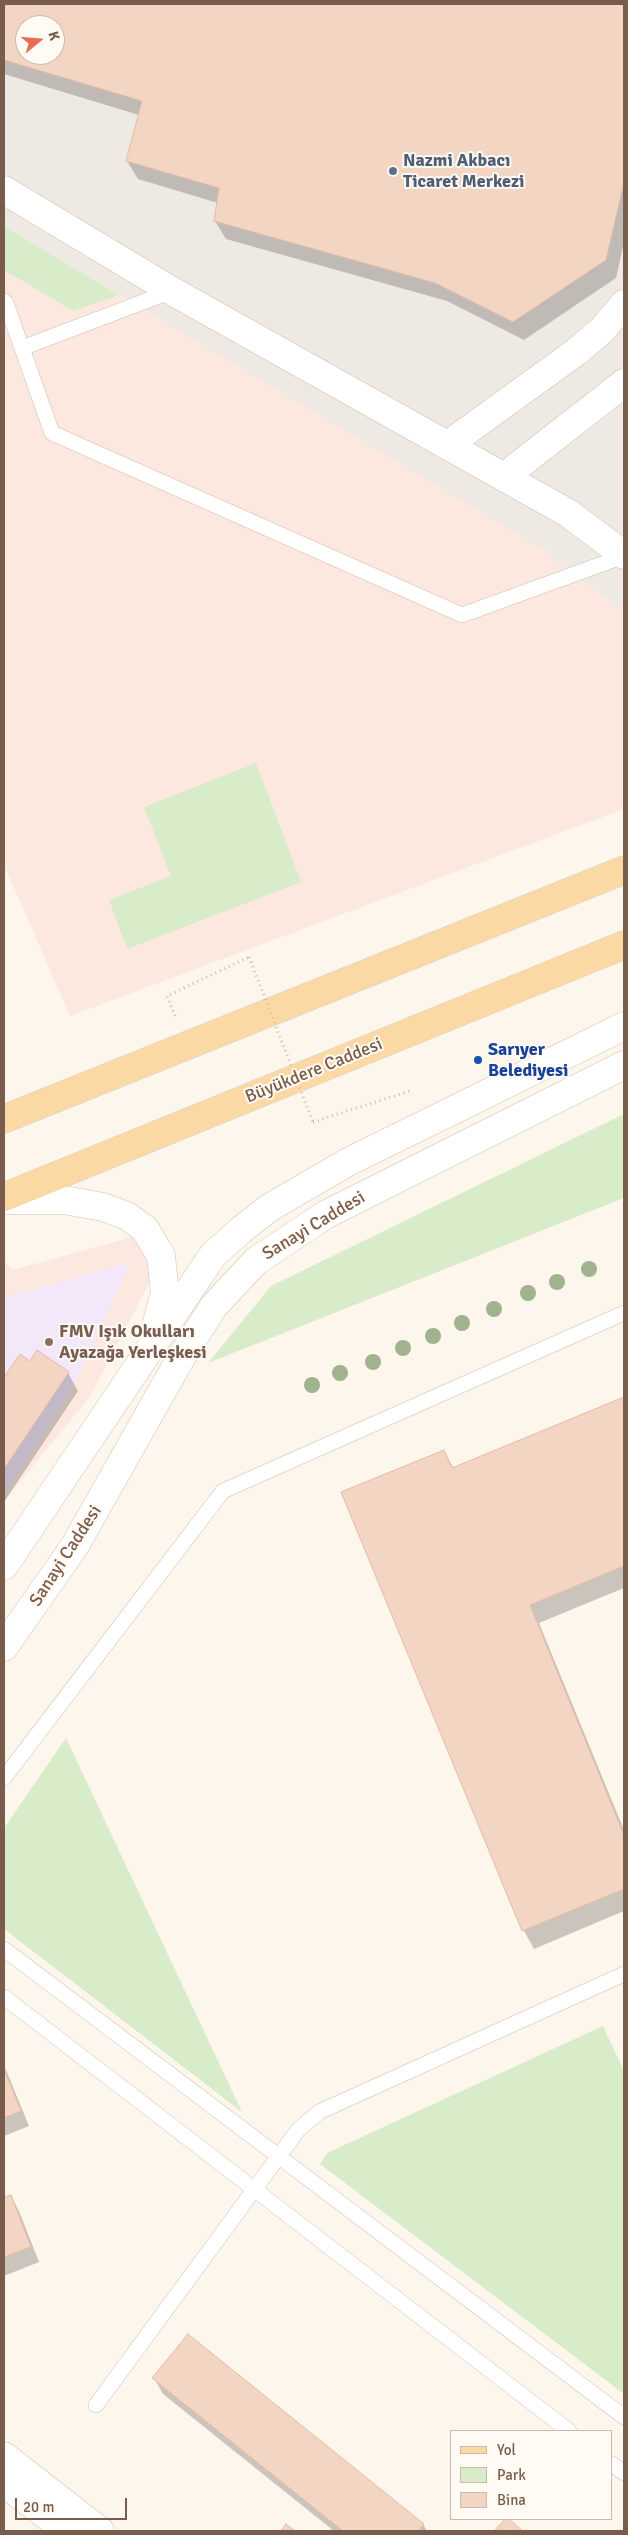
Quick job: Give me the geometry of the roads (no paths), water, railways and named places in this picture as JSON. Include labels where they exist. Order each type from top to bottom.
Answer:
[{"type":"main road","points":[[4,1120],[624,870]]},
{"type":"main road","name":"Büyükdere Caddesi","points":[[4,1198],[624,946]]},
{"type":"street","points":[[4,190],[172,291],[449,444],[568,513],[624,556]]},
{"type":"street","points":[[449,444],[576,352],[602,330],[624,304]]},
{"type":"street","points":[[505,476],[624,383]]},
{"type":"street","name":"Sanayi Caddesi","points":[[4,1566],[212,1255],[269,1208],[348,1162],[624,1026]]},
{"type":"street","name":"Sanayi Caddesi","points":[[4,1647],[74,1547],[182,1356],[214,1306],[256,1261],[283,1241],[325,1215],[624,1065]]},
{"type":"street","points":[[4,1198],[64,1200],[103,1207],[128,1216],[145,1228],[161,1256],[166,1293],[151,1344]]},
{"type":"street","points":[[4,2456],[100,2531]]},
{"type":"street","points":[[4,2483],[67,2531]]},
{"type":"lane","points":[[22,348],[172,291]]},
{"type":"lane","points":[[4,301],[52,432],[462,615],[624,556]]},
{"type":"lane","points":[[4,1778],[223,1491],[624,1313]]},
{"type":"lane","points":[[4,1949],[624,2417]]},
{"type":"lane","points":[[96,2404],[278,2156],[298,2130],[319,2112],[624,1974]]},
{"type":"lane","points":[[4,1997],[568,2430]]},
{"type":"lane","points":[[613,2465],[624,2473]]},
{"type":"place","name":"Nazmi Akbacı Ticaret Merkezi","points":[[393,171]]},
{"type":"place","name":"Sarıyer Belediyesi","points":[[478,1060]]},
{"type":"place","name":"FMV Işık Okulları Ayazağa Yerleşkesi","points":[[49,1342]]}]
